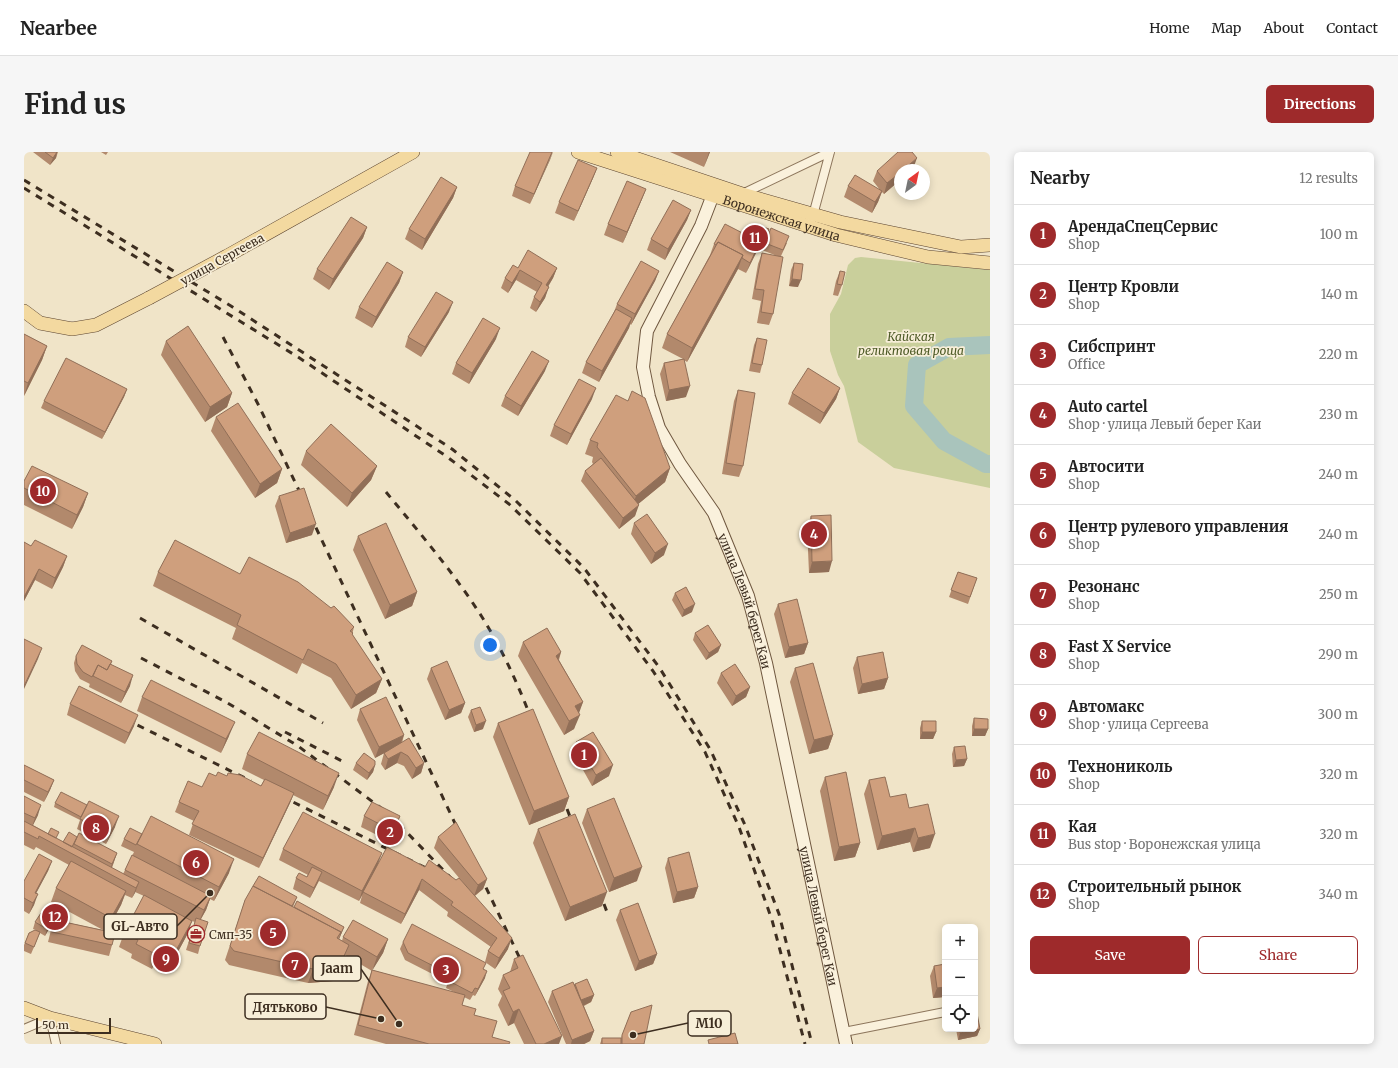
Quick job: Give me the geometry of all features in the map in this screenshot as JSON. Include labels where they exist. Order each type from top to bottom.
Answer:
[{"type":"main road","name":"улица Сергеева","points":[[24,311],[40,323],[72,329],[96,325],[227,256],[413,152]]},
{"type":"main road","name":"Воронежская улица","points":[[578,152],[715,191],[904,252],[928,257],[990,263]]},
{"type":"main road","name":"Воронежская улица","points":[[617,152],[715,191],[742,194],[811,221],[840,222],[961,247],[990,246]]},
{"type":"main road","points":[[24,1008],[50,1018],[155,1044]]},
{"type":"street","points":[[742,194],[830,152]]},
{"type":"street","points":[[811,221],[830,152]]},
{"type":"street","name":"улица Левый берег Каи","points":[[715,191],[701,226],[647,331],[643,367],[649,397],[659,428],[680,464],[714,513],[748,596],[766,663],[846,1044]]},
{"type":"street","points":[[844,1032],[942,1013]]},
{"type":"street","points":[[24,1029],[50,1018],[56,1044]]},
{"type":"green space","name":"Кайская реликтовая роща","points":[[861,257],[990,270],[990,488],[894,468],[858,442],[844,386],[838,375],[830,351],[830,314],[841,294],[848,265],[855,258]]},
{"type":"building","points":[[45,152],[57,152],[53,158]]},
{"type":"building","points":[[530,152],[552,152],[534,194],[515,186]]},
{"type":"building","points":[[898,152],[912,152],[917,158],[910,164],[894,164],[894,178],[887,183],[877,171]]},
{"type":"building","points":[[578,160],[597,168],[578,211],[559,202]]},
{"type":"building","points":[[855,175],[882,191],[875,202],[848,186]]},
{"type":"building","points":[[441,177],[457,187],[425,239],[409,229]]},
{"type":"building","points":[[627,181],[646,189],[627,232],[608,224]]},
{"type":"building","points":[[673,200],[691,210],[668,249],[651,239]]},
{"type":"building","points":[[351,217],[367,227],[333,279],[317,269]]},
{"type":"building","points":[[725,224],[760,242],[750,263],[742,258],[743,255],[718,242],[716,245],[714,244]]},
{"type":"building","points":[[755,224],[769,229],[766,236],[752,231]]},
{"type":"building","points":[[771,228],[789,236],[783,250],[765,243]]},
{"type":"building","points":[[718,242],[743,255],[692,348],[667,334]]},
{"type":"building","points":[[528,250],[557,268],[546,285],[549,287],[540,302],[534,297],[542,283],[520,270],[512,283],[505,278],[513,265],[518,268]]},
{"type":"building","points":[[762,253],[783,257],[773,314],[761,312],[764,290],[755,289]]},
{"type":"building","points":[[641,261],[659,271],[635,314],[617,304]]},
{"type":"building","points":[[387,262],[403,272],[376,317],[359,307]]},
{"type":"building","points":[[794,263],[803,264],[801,280],[792,279]]},
{"type":"building","points":[[840,271],[845,272],[842,285],[837,284]]},
{"type":"building","points":[[436,292],[453,302],[425,347],[408,337]]},
{"type":"building","points":[[616,309],[632,318],[602,371],[586,362]]},
{"type":"building","points":[[483,318],[500,328],[472,373],[456,363]]},
{"type":"building","points":[[188,326],[232,393],[210,407],[166,341]]},
{"type":"building","points":[[24,334],[47,346],[28,383],[24,381]]},
{"type":"building","points":[[757,338],[767,340],[762,365],[752,363]]},
{"type":"building","points":[[532,351],[549,361],[521,406],[505,396]]},
{"type":"building","points":[[66,358],[127,389],[105,432],[44,401]]},
{"type":"building","points":[[684,359],[690,386],[669,390],[664,363]]},
{"type":"building","points":[[808,368],[840,388],[824,413],[792,393]]},
{"type":"building","points":[[579,379],[596,388],[571,434],[554,425]]},
{"type":"building","points":[[738,390],[755,393],[743,466],[726,463]]},
{"type":"building","points":[[632,391],[645,398],[670,468],[636,496],[597,447],[598,443],[590,440],[616,395],[628,401]]},
{"type":"building","points":[[238,403],[282,469],[260,484],[216,417]]},
{"type":"building","points":[[331,424],[377,466],[352,493],[306,451]]},
{"type":"building","points":[[601,458],[639,505],[623,518],[585,471]]},
{"type":"building","points":[[32,466],[88,493],[77,515],[24,488],[24,481]]},
{"type":"building","points":[[304,488],[316,524],[290,533],[279,496]]},
{"type":"building","points":[[647,514],[668,544],[655,553],[634,523]]},
{"type":"building","points":[[831,515],[832,561],[812,562],[811,516]]},
{"type":"building","points":[[386,523],[417,592],[390,605],[358,536]]},
{"type":"building","points":[[35,540],[67,556],[55,578],[39,569],[24,597],[24,542],[31,546]]},
{"type":"building","points":[[175,540],[240,574],[249,557],[298,582],[331,608],[334,606],[354,627],[350,631],[353,633],[352,634],[382,679],[356,695],[336,664],[308,649],[303,660],[237,625],[241,615],[158,572]]},
{"type":"building","points":[[958,572],[977,578],[970,597],[951,590]]},
{"type":"building","points":[[686,587],[695,604],[684,610],[675,593]]},
{"type":"building","points":[[797,599],[808,643],[789,647],[778,604]]},
{"type":"building","points":[[708,625],[721,645],[709,653],[695,633]]},
{"type":"building","points":[[547,628],[561,652],[556,656],[583,702],[575,706],[580,715],[569,721],[523,642]]},
{"type":"building","points":[[24,639],[42,648],[24,686]]},
{"type":"building","points":[[82,645],[112,661],[107,670],[98,665],[92,677],[83,672],[77,664],[76,656]]},
{"type":"building","points":[[883,652],[888,678],[862,684],[857,657]]},
{"type":"building","points":[[447,661],[465,703],[449,710],[431,668]]},
{"type":"building","points":[[813,663],[833,735],[814,740],[795,668]]},
{"type":"building","points":[[110,664],[133,675],[125,692],[93,676],[98,665],[107,670]]},
{"type":"building","points":[[735,664],[750,687],[736,696],[721,673]]},
{"type":"building","points":[[151,680],[235,722],[226,739],[142,697]]},
{"type":"building","points":[[79,686],[138,715],[129,733],[70,704]]},
{"type":"building","points":[[386,697],[404,735],[379,747],[360,709]]},
{"type":"building","points":[[480,707],[486,721],[476,725],[471,710]]},
{"type":"building","points":[[533,709],[569,797],[534,811],[498,723]]},
{"type":"building","points":[[974,718],[988,719],[988,729],[974,729]]},
{"type":"building","points":[[922,721],[936,721],[936,732],[922,732]]},
{"type":"building","points":[[259,732],[339,773],[328,796],[247,754]]},
{"type":"building","points":[[593,732],[613,765],[596,775],[576,742]]},
{"type":"building","points":[[409,738],[424,763],[416,768],[408,756],[401,752],[388,759],[384,753]]},
{"type":"building","points":[[965,746],[967,759],[956,760],[954,747]]},
{"type":"building","points":[[364,753],[375,761],[375,765],[369,773],[356,763]]},
{"type":"building","points":[[24,765],[54,780],[48,792],[24,780]]},
{"type":"building","points":[[218,772],[227,776],[228,773],[240,775],[261,786],[265,779],[294,793],[263,858],[192,824],[199,811],[179,802],[188,781],[202,787],[209,773],[216,776]]},
{"type":"building","points":[[846,772],[860,843],[839,847],[825,777]]},
{"type":"building","points":[[885,777],[890,797],[906,794],[909,808],[928,804],[935,834],[918,838],[915,828],[882,836],[869,780]]},
{"type":"building","points":[[61,792],[87,805],[81,817],[55,803]]},
{"type":"building","points":[[24,796],[41,805],[35,818],[24,813]]},
{"type":"building","points":[[614,798],[642,867],[614,878],[587,809]]},
{"type":"building","points":[[89,801],[119,816],[110,833],[80,819]]},
{"type":"building","points":[[372,802],[400,816],[393,831],[364,816]]},
{"type":"building","points":[[303,812],[382,853],[362,891],[283,849]]},
{"type":"building","points":[[575,814],[607,892],[570,907],[538,829]]},
{"type":"building","points":[[151,816],[234,859],[219,887],[137,844]]},
{"type":"building","points":[[24,821],[139,882],[136,888],[39,836],[38,839],[24,832]]},
{"type":"building","points":[[456,822],[487,879],[478,885],[438,837]]},
{"type":"building","points":[[51,828],[59,832],[56,838],[48,834]]},
{"type":"building","points":[[130,828],[142,834],[136,845],[124,839]]},
{"type":"building","points":[[69,832],[77,837],[72,847],[63,842]]},
{"type":"building","points":[[79,833],[117,853],[112,864],[74,844]]},
{"type":"building","points":[[387,847],[425,867],[429,860],[456,880],[459,878],[512,938],[499,958],[488,951],[497,938],[451,905],[453,902],[422,879],[405,914],[363,892]]},
{"type":"building","points":[[689,852],[698,887],[677,892],[668,858]]},
{"type":"building","points":[[39,854],[52,861],[35,893],[38,894],[33,903],[24,898],[24,881]]},
{"type":"building","points":[[132,855],[211,896],[204,910],[125,870]]},
{"type":"building","points":[[71,861],[126,891],[111,918],[56,888]]},
{"type":"building","points":[[312,867],[322,872],[314,888],[296,878],[299,873],[307,877]]},
{"type":"building","points":[[259,876],[297,897],[292,906],[253,886]]},
{"type":"building","points":[[253,886],[341,932],[337,938],[349,945],[339,967],[313,969],[234,951],[230,946],[245,900]]},
{"type":"building","points":[[144,895],[192,921],[172,958],[159,951],[157,955],[136,944],[138,940],[124,933]]},
{"type":"building","points":[[297,901],[344,927],[340,935],[341,932],[294,907]]},
{"type":"building","points":[[638,903],[657,954],[639,961],[620,910]]},
{"type":"building","points":[[41,913],[52,920],[47,929],[35,922]]},
{"type":"building","points":[[196,918],[208,922],[200,946],[189,943]]},
{"type":"building","points":[[55,920],[115,933],[112,945],[52,932]]},
{"type":"building","points":[[353,920],[388,939],[377,957],[343,937]]},
{"type":"building","points":[[412,924],[486,963],[483,969],[487,971],[478,989],[475,988],[472,993],[449,981],[451,975],[408,953],[403,942]]},
{"type":"building","points":[[35,930],[40,932],[34,947],[25,943],[29,933]]},
{"type":"building","points":[[523,955],[562,1036],[544,1044],[536,1044],[519,1009],[513,1012],[503,991],[510,988],[503,975],[518,968],[514,959]]},
{"type":"building","points":[[942,965],[942,987],[937,988],[934,966]]},
{"type":"building","points":[[372,970],[465,995],[462,1005],[476,1009],[474,1015],[497,1021],[492,1037],[510,1042],[509,1044],[429,1044],[358,1025]]},
{"type":"building","points":[[587,979],[594,995],[581,1000],[575,984]]},
{"type":"building","points":[[573,982],[594,1031],[572,1040],[552,991]]},
{"type":"building","points":[[652,1005],[644,1044],[622,1044],[622,1035],[631,1012]]},
{"type":"building","points":[[978,1018],[980,1029],[978,1029]]},
{"type":"building","points":[[735,1033],[738,1044],[709,1044],[708,1040]]},
{"type":"building","points":[[602,1038],[621,1038],[621,1044],[602,1044]]},
{"type":"waterway","points":[[990,345],[949,347],[917,365],[914,406],[944,441],[986,464],[990,464]]},
{"type":"railway","points":[[24,180],[231,306],[452,449],[515,500],[584,568],[659,667],[710,749],[745,825],[779,914],[812,1044]]},
{"type":"railway","points":[[24,188],[298,357],[446,456],[509,504],[580,573],[653,671],[705,752],[739,827],[772,920],[805,1044]]},
{"type":"railway","points":[[223,337],[259,406],[303,499]]},
{"type":"railway","points":[[386,492],[448,569],[482,617],[510,668],[532,721]]},
{"type":"railway","points":[[310,515],[460,834]]},
{"type":"railway","points":[[140,618],[323,723]]},
{"type":"railway","points":[[141,658],[226,702],[298,746],[389,814],[451,878]]},
{"type":"railway","points":[[125,719],[251,781]]},
{"type":"railway","points":[[285,732],[344,762]]},
{"type":"railway","points":[[281,796],[430,870]]},
{"type":"railway","points":[[562,796],[574,827]]},
{"type":"railway","points":[[480,875],[524,967]]},
{"type":"railway","points":[[599,891],[607,912]]},
{"type":"place","name":"Кая","points":[[755,238]]},
{"type":"place","name":"Технониколь","points":[[43,491]]},
{"type":"place","name":"Auto cartel","points":[[814,534]]},
{"type":"place","name":"АрендаСпецСервис","points":[[584,755]]},
{"type":"place","name":"Fast X Service","points":[[96,828]]},
{"type":"place","name":"Центр Кровли","points":[[390,832]]},
{"type":"place","name":"Центр рулевого управления","points":[[196,863]]},
{"type":"place","name":"GL-Авто","points":[[210,893]]},
{"type":"place","name":"Строительный рынок","points":[[55,917]]},
{"type":"place","name":"Автосити","points":[[273,933]]},
{"type":"place","name":"Смп-35","points":[[196,934]]},
{"type":"place","name":"Автомакс","points":[[166,959]]},
{"type":"place","name":"Резонанс","points":[[295,965]]},
{"type":"place","name":"Сибспринт","points":[[446,970]]},
{"type":"place","name":"Дятьково","points":[[381,1019]]},
{"type":"place","name":"Jaam","points":[[399,1024]]},
{"type":"place","name":"M10","points":[[633,1035]]}]
